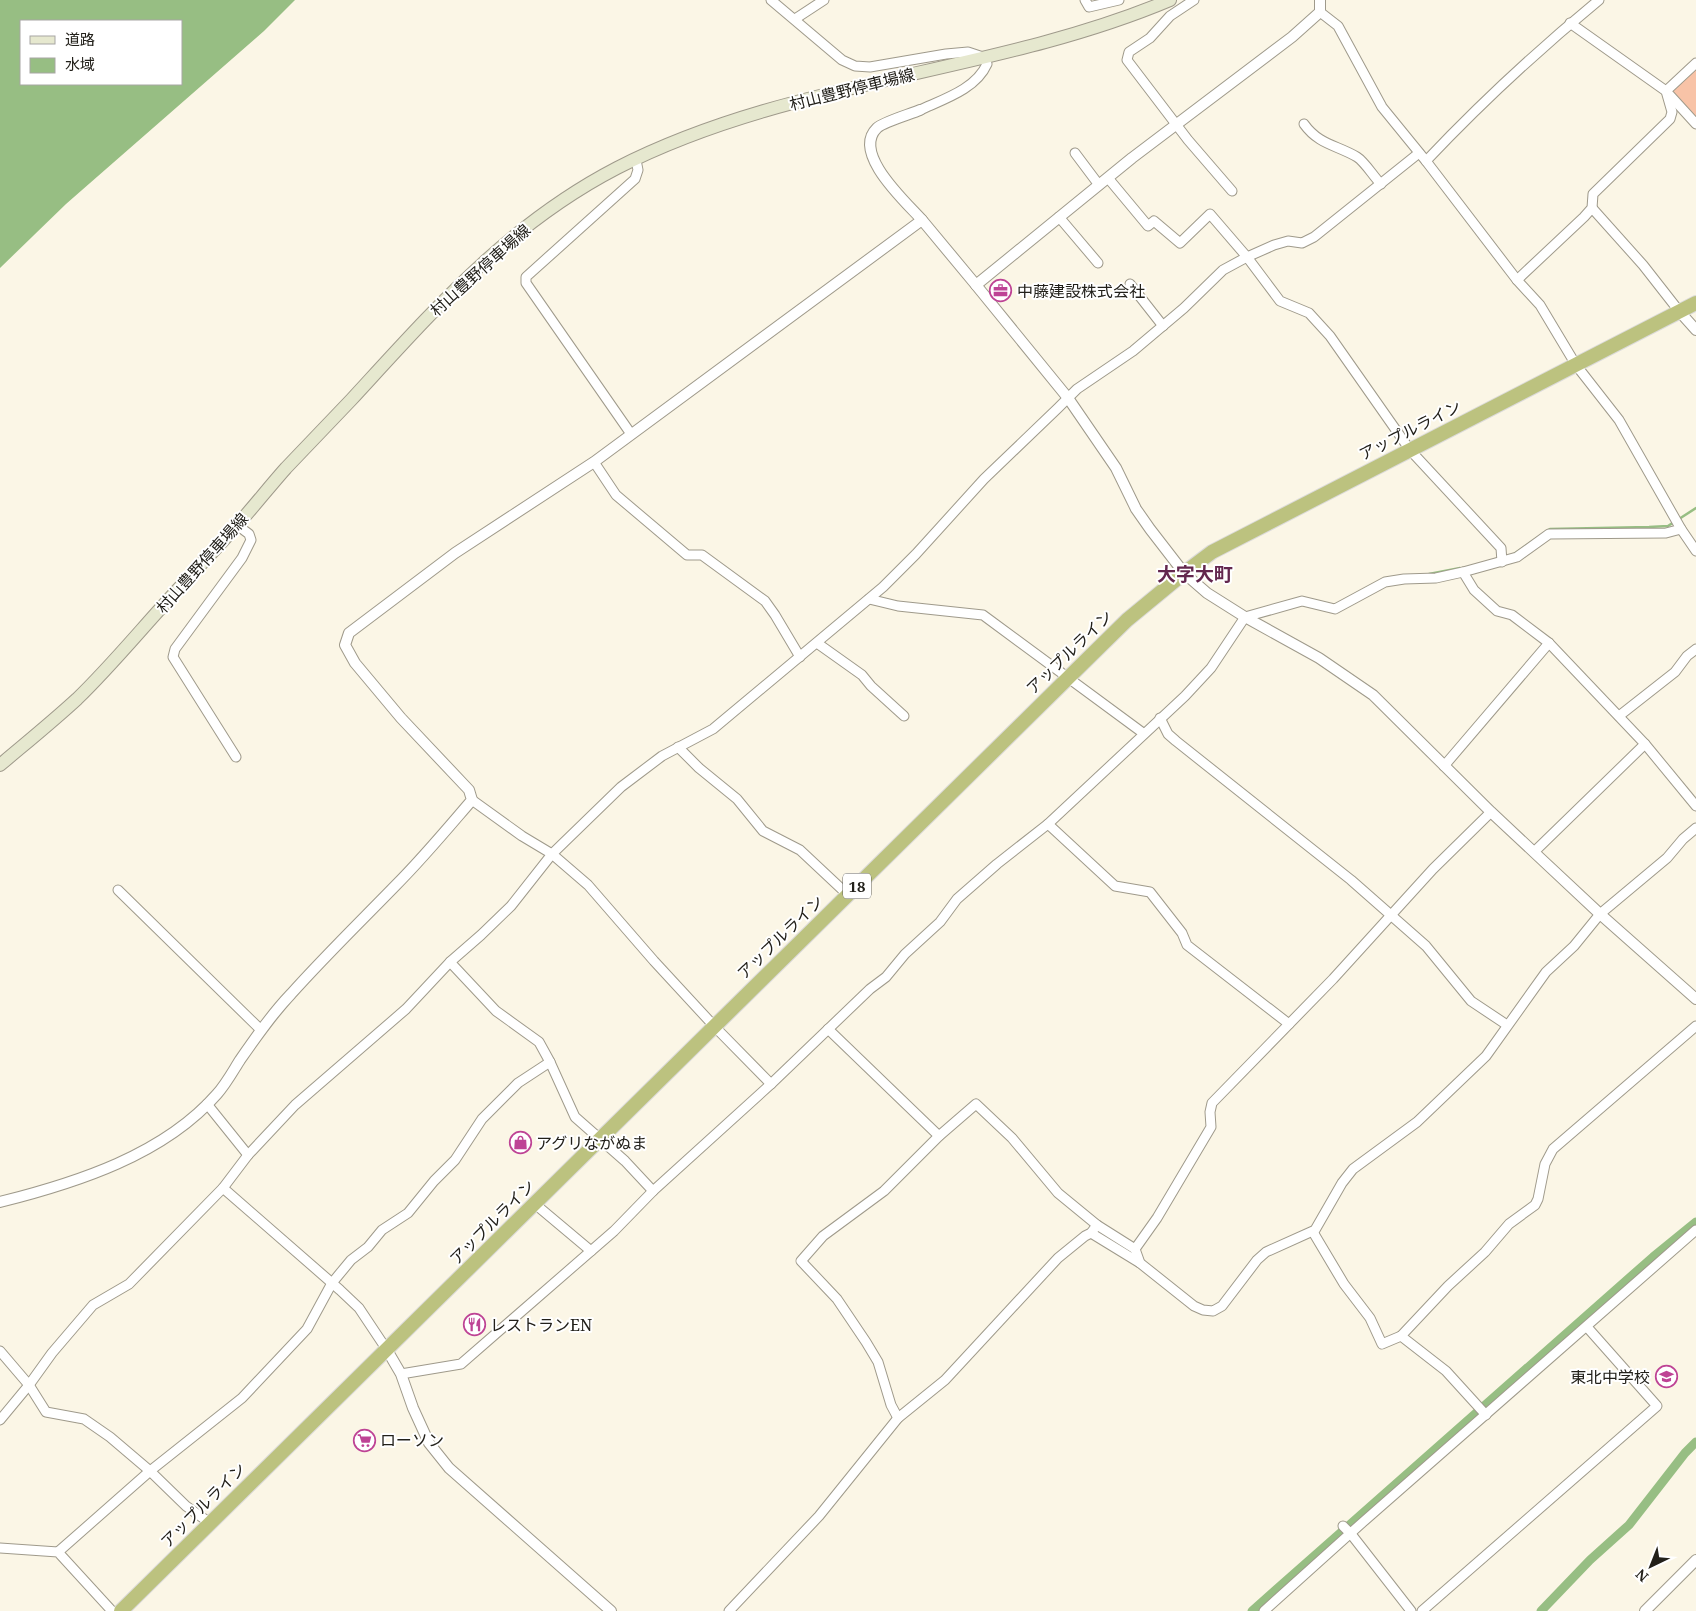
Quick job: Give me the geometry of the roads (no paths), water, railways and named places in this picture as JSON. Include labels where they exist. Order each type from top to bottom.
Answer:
[{"type":"highway","name":"アップルライン","points":[[121,1611],[1127,620],[1212,552],[1696,303]]},
{"type":"main road","name":"村山豊野停車場線","points":[[0,765],[78,698],[412,332],[465,278],[513,236],[577,192],[618,168],[674,142],[770,108],[1023,48],[1086,30],[1144,11],[1170,0]]},
{"type":"street","points":[[772,0],[842,60],[855,66],[870,67],[968,52],[984,57],[988,64],[983,74],[972,84],[920,110],[878,127],[872,137],[870,153],[877,167],[894,190],[922,220],[1068,398],[1116,468],[1136,509],[1150,529],[1184,573],[1207,593],[1245,617],[1319,658],[1373,695],[1534,852],[1600,914],[1696,999]]},
{"type":"street","points":[[795,19],[824,0]]},
{"type":"street","points":[[1087,3],[1105,0]]},
{"type":"street","points":[[1087,3],[1119,0]]},
{"type":"street","points":[[1194,0],[1170,16],[1150,38],[1132,49],[1127,56],[1127,60],[1176,125],[1232,191]]},
{"type":"street","points":[[976,285],[1099,185],[1292,37],[1320,12],[1320,0]]},
{"type":"street","points":[[1426,161],[1484,103],[1570,23],[1599,0]]},
{"type":"street","points":[[1320,12],[1338,26],[1382,107],[1517,280],[1540,306],[1576,365],[1619,420],[1681,529],[1696,551]]},
{"type":"street","points":[[1570,23],[1666,91],[1696,124]]},
{"type":"street","points":[[1666,91],[1696,63]]},
{"type":"street","points":[[1517,280],[1592,208],[1593,194],[1670,119],[1672,112],[1666,91]]},
{"type":"street","points":[[1304,124],[1319,139],[1336,149],[1344,150],[1358,158],[1381,184]]},
{"type":"street","points":[[1075,153],[1099,185]]},
{"type":"street","points":[[0,1420],[93,1304],[129,1284],[223,1188],[248,1155],[295,1105],[406,1009],[450,962],[511,906],[552,854],[621,788],[662,756],[713,729],[869,599],[916,554],[984,479],[1077,388],[1134,351],[1184,308],[1218,275],[1247,257],[1274,244],[1302,243],[1314,237],[1419,153]]},
{"type":"street","points":[[632,434],[526,283],[526,277],[635,179],[638,170],[636,160]]},
{"type":"street","points":[[1108,178],[1148,226],[1154,221],[1180,243],[1210,214],[1247,257],[1280,301],[1309,313],[1330,336],[1410,450],[1501,548],[1502,562]]},
{"type":"street","points":[[1592,208],[1643,265],[1696,330]]},
{"type":"street","points":[[1059,217],[1098,263]]},
{"type":"street","points":[[771,1084],[714,1026],[588,885],[552,854],[522,836],[472,800],[469,790],[401,718],[355,663],[345,644],[349,633],[455,553],[594,462],[922,220]]},
{"type":"street","points":[[1130,284],[1163,326]]},
{"type":"street","points":[[594,462],[616,495],[687,555],[702,555],[765,601],[776,615],[800,657]]},
{"type":"street","points":[[236,757],[173,657],[175,649],[242,558],[251,540],[249,534],[237,525]]},
{"type":"street","points":[[401,1374],[460,1364],[591,1252],[653,1190],[771,1084],[870,989],[886,977],[905,954],[940,922],[957,899],[997,864],[1048,824],[1184,696],[1211,668],[1245,617],[1302,601],[1335,608],[1385,582],[1404,579],[1436,578],[1517,557],[1548,534],[1666,533],[1681,529]]},
{"type":"street","points":[[1464,572],[1474,590],[1497,611],[1512,615],[1549,643],[1645,744],[1696,806]]},
{"type":"street","points":[[869,599],[898,606],[982,614],[1144,733]]},
{"type":"street","points":[[817,643],[862,675],[871,686],[904,716]]},
{"type":"street","points":[[1444,766],[1549,643]]},
{"type":"street","points":[[1619,716],[1675,672],[1687,656],[1696,649]]},
{"type":"street","points":[[1160,718],[1168,734],[1392,915],[1436,956],[1471,1001],[1507,1025]]},
{"type":"street","points":[[1534,852],[1645,744]]},
{"type":"street","points":[[678,748],[737,799],[763,831],[800,850],[848,895]]},
{"type":"street","points":[[0,1202],[83,1178],[124,1160],[171,1135],[196,1116],[218,1093],[281,1004],[332,949],[402,880],[472,800]]},
{"type":"street","points":[[1135,1249],[1157,1218],[1211,1127],[1210,1112],[1212,1103],[1392,915],[1433,869],[1492,812]]},
{"type":"street","points":[[1048,824],[1115,886],[1150,892],[1182,934],[1187,945],[1289,1024]]},
{"type":"street","points":[[1090,1233],[1140,1263],[1194,1306],[1213,1311],[1222,1306],[1266,1252],[1313,1232],[1323,1220],[1342,1183],[1353,1169],[1417,1122],[1486,1056],[1546,972],[1574,946],[1600,914],[1667,858],[1683,839],[1696,828]]},
{"type":"street","points":[[118,890],[261,1030]]},
{"type":"street","points":[[450,962],[496,1011],[539,1042],[575,1117],[601,1138],[653,1190]]},
{"type":"street","points":[[1313,1232],[1344,1284],[1370,1318],[1382,1344],[1401,1336],[1448,1286],[1486,1252],[1509,1224],[1535,1205],[1545,1164],[1553,1149],[1696,1026]]},
{"type":"street","points":[[828,1029],[939,1136]]},
{"type":"street","points":[[58,1552],[150,1471],[242,1398],[307,1329],[332,1283],[352,1260],[368,1247],[382,1230],[408,1213],[434,1181],[456,1160],[482,1119],[518,1083],[550,1062]]},
{"type":"street","points":[[207,1104],[248,1155]]},
{"type":"street","points":[[898,1418],[891,1405],[878,1362],[866,1342],[837,1299],[801,1261],[823,1236],[884,1191],[939,1136],[976,1104],[1012,1138],[1058,1193],[1097,1225],[1135,1249],[1140,1263]]},
{"type":"street","points":[[223,1188],[358,1308],[401,1374],[413,1408],[429,1443],[449,1468],[611,1611]]},
{"type":"street","points":[[535,1204],[591,1252]]},
{"type":"street","points":[[729,1611],[819,1516],[898,1418],[945,1380],[1058,1258],[1090,1233],[1097,1225]]},
{"type":"street","points":[[1264,1611],[1348,1530],[1362,1522],[1482,1411],[1587,1327],[1696,1230]]},
{"type":"street","points":[[1422,1611],[1657,1406],[1587,1327]]},
{"type":"street","points":[[1401,1336],[1446,1371],[1482,1411]]},
{"type":"street","points":[[0,1351],[29,1385],[46,1412],[84,1419],[110,1437],[150,1471],[186,1506],[210,1523]]},
{"type":"street","points":[[1348,1530],[1411,1611]]},
{"type":"street","points":[[0,1548],[58,1552],[112,1611]]},
{"type":"street","points":[[1645,1611],[1696,1560]]},
{"type":"water","points":[[0,0],[295,0],[264,31],[66,204],[0,268]]},
{"type":"waterway","points":[[1679,519],[1696,508]]},
{"type":"waterway","points":[[1514,554],[1550,529],[1668,526],[1674,522]]},
{"type":"waterway","points":[[1429,574],[1460,568]]},
{"type":"waterway","points":[[1252,1611],[1653,1257],[1696,1222]]},
{"type":"waterway","points":[[1541,1611],[1590,1560],[1629,1525],[1685,1453],[1696,1442]]},
{"type":"place","name":"中藤建設株式会社","points":[[1001,291]]},
{"type":"place","name":"アグリながぬま","points":[[520,1143]]},
{"type":"place","name":"レストランEN","points":[[474,1325]]},
{"type":"place","name":"東北中学校","points":[[1666,1377]]},
{"type":"place","name":"ローソン","points":[[364,1440]]},
{"type":"district","name":"大字大町","points":[[1195,574]]}]
